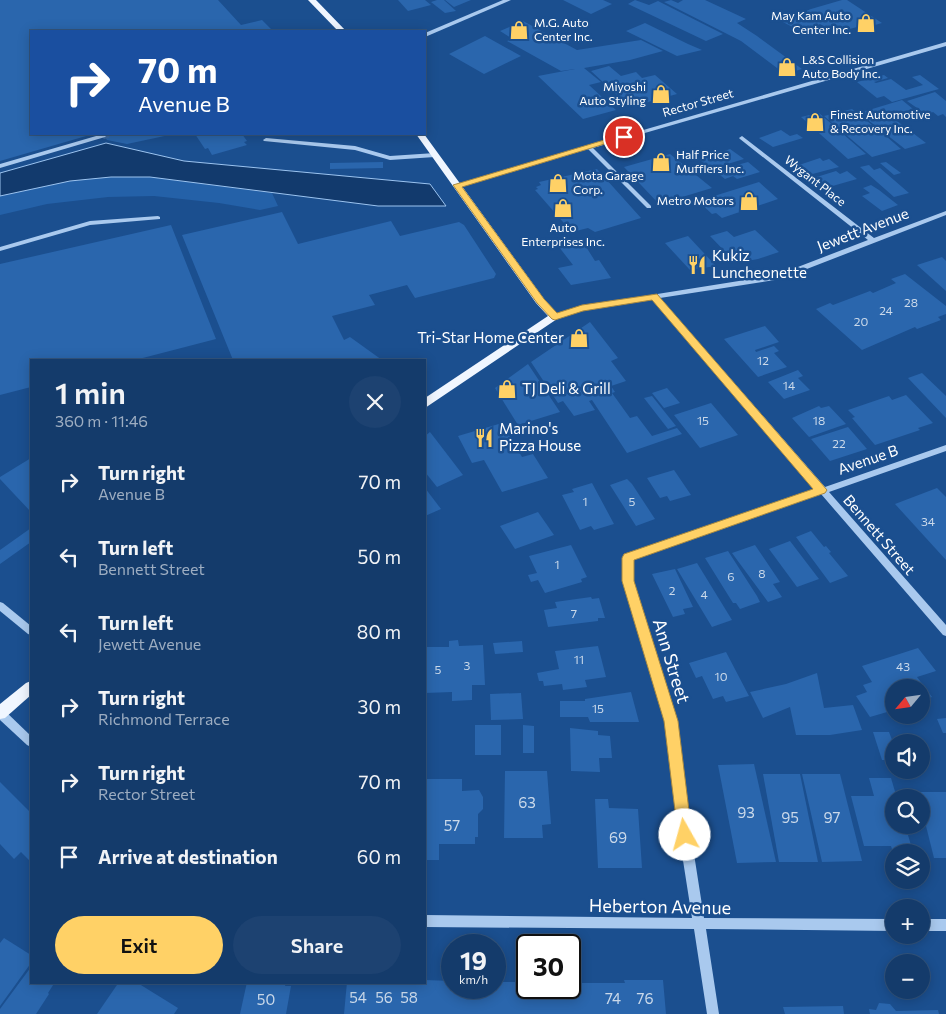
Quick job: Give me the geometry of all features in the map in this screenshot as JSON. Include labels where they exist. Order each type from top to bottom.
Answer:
[{"type":"main road","points":[[312,0],[341,30]]},
{"type":"main road","points":[[421,135],[540,301],[555,317],[426,403]]},
{"type":"main road","points":[[0,713],[30,688]]},
{"type":"street","points":[[426,34],[508,0]]},
{"type":"street","name":"Rector Street","points":[[457,185],[946,44]]},
{"type":"street","points":[[0,166],[103,136]]},
{"type":"street","name":"Wygant Place","points":[[742,138],[874,241]]},
{"type":"street","points":[[266,140],[355,148],[390,158],[435,155]]},
{"type":"street","points":[[589,147],[649,207]]},
{"type":"street","name":"Jewett Avenue","points":[[555,317],[582,308],[778,277],[946,214]]},
{"type":"street","points":[[0,249],[90,223],[158,218]]},
{"type":"street","name":"Bennett Street","points":[[654,296],[946,632]]},
{"type":"street","name":"Avenue B","points":[[628,558],[946,448]]},
{"type":"street","name":"Ann Street","points":[[628,558],[628,581],[671,721],[688,854],[713,1014]]},
{"type":"street","points":[[0,606],[30,630]]},
{"type":"street","points":[[0,713],[30,741]]},
{"type":"street","name":"Heberton Avenue","points":[[426,921],[885,925]]},
{"type":"street","points":[[930,925],[946,925]]},
{"type":"shaded area","points":[[106,143],[184,161],[430,184],[446,206],[378,206],[150,177],[111,177],[70,181],[0,196],[0,173]]},
{"type":"shaded area","points":[[111,177],[150,177],[272,193],[278,206],[260,210],[219,203],[154,196],[108,197],[47,204],[0,215],[0,196],[70,181]]},
{"type":"building","points":[[0,0],[218,0],[241,25],[262,20],[272,30],[30,30],[30,135],[90,135],[0,161]]},
{"type":"building","points":[[398,0],[425,0],[431,5],[408,11]]},
{"type":"building","points":[[444,0],[456,11],[445,13],[431,2]]},
{"type":"building","points":[[445,0],[471,0],[454,7]]},
{"type":"building","points":[[563,0],[603,0],[612,4],[591,14]]},
{"type":"building","points":[[635,0],[649,5],[658,1],[723,34],[706,41],[628,4]]},
{"type":"building","points":[[671,0],[678,3],[683,0],[705,0],[746,19],[737,23],[802,69],[785,74],[741,41],[664,2]]},
{"type":"building","points":[[847,0],[882,23],[861,29],[857,27],[842,31],[834,25],[827,28],[820,24],[802,32],[781,21],[811,9]]},
{"type":"building","points":[[523,21],[577,50],[641,40],[663,51],[630,60],[584,68],[601,82],[589,85],[616,110],[583,119],[538,76],[575,69],[561,71],[507,41],[513,39],[500,31]]},
{"type":"building","points":[[645,23],[702,50],[677,56],[626,31]]},
{"type":"building","points":[[485,36],[521,56],[484,74],[449,54]]},
{"type":"building","points":[[609,66],[621,76],[636,72],[642,78],[655,75],[677,94],[630,107],[591,71]]},
{"type":"building","points":[[884,75],[888,78],[874,82],[891,79],[906,90],[923,85],[912,77],[920,75],[939,89],[892,102],[884,96],[877,98],[857,82]]},
{"type":"building","points":[[935,92],[946,101],[946,117],[943,114],[938,116],[933,112],[927,115],[907,101]]},
{"type":"building","points":[[902,100],[913,109],[896,114],[903,119],[897,121],[926,143],[905,149],[859,113]]},
{"type":"building","points":[[852,109],[901,149],[872,157],[824,116]]},
{"type":"building","points":[[819,113],[866,154],[848,159],[801,117]]},
{"type":"building","points":[[781,130],[790,136],[797,134],[803,138],[773,147],[759,138]]},
{"type":"building","points":[[103,135],[169,135],[127,144],[107,140]]},
{"type":"building","points":[[196,135],[243,135],[247,141],[244,142],[247,145],[212,155],[208,148],[205,149]]},
{"type":"building","points":[[730,149],[744,159],[711,169],[700,160]]},
{"type":"building","points":[[670,154],[712,188],[659,204],[624,167]]},
{"type":"building","points":[[820,158],[823,161],[829,159],[839,167],[805,176],[793,167]]},
{"type":"building","points":[[383,162],[383,168],[330,169],[330,163]]},
{"type":"building","points":[[748,162],[760,172],[737,179],[733,176],[725,179],[715,171]]},
{"type":"building","points":[[886,162],[901,173],[894,175],[880,163]]},
{"type":"building","points":[[869,165],[874,170],[880,168],[909,193],[894,197],[860,167]]},
{"type":"building","points":[[597,169],[641,218],[595,232],[588,228],[576,231],[574,229],[570,230],[535,190],[538,189],[536,187],[541,185],[539,182]]},
{"type":"building","points":[[836,171],[840,174],[847,171],[857,179],[822,189],[810,179]]},
{"type":"building","points":[[759,182],[778,199],[722,218],[716,213],[712,214],[698,201]]},
{"type":"building","points":[[871,185],[898,205],[882,211],[862,196],[870,193],[863,188]]},
{"type":"building","points":[[282,212],[298,244],[391,221],[400,236],[459,222],[464,225],[496,274],[494,278],[415,298],[407,285],[369,295],[375,305],[332,316],[344,340],[350,337],[381,359],[233,359],[182,235]]},
{"type":"building","points":[[171,225],[216,339],[139,359],[30,359],[30,387],[0,395],[0,264]]},
{"type":"building","points":[[755,230],[779,252],[758,259],[736,263],[710,236],[727,231],[734,237]]},
{"type":"building","points":[[688,236],[716,266],[690,270],[665,243]]},
{"type":"building","points":[[583,242],[595,261],[599,260],[611,278],[571,285],[558,268],[573,265],[559,247]]},
{"type":"building","points":[[942,257],[946,261],[946,291],[917,265]]},
{"type":"building","points":[[905,274],[946,306],[946,314],[938,317],[941,320],[917,329],[915,327],[862,350],[816,309],[830,303],[833,305],[870,291],[873,293],[896,283],[891,279]]},
{"type":"building","points":[[590,322],[618,358],[611,361],[626,381],[611,386],[615,392],[612,393],[630,418],[637,416],[652,436],[677,428],[682,434],[627,453],[592,400],[589,401],[595,410],[574,416],[563,401],[558,403],[531,362]]},
{"type":"building","points":[[765,326],[779,342],[755,350],[756,352],[774,346],[779,351],[774,353],[787,367],[758,377],[724,339]]},
{"type":"building","points":[[528,364],[560,412],[518,425],[495,388]]},
{"type":"building","points":[[798,370],[803,376],[798,378],[810,390],[784,399],[768,382]]},
{"type":"building","points":[[922,373],[946,396],[946,418],[908,378]]},
{"type":"building","points":[[667,388],[680,403],[664,408],[652,393]]},
{"type":"building","points":[[906,395],[933,423],[918,428],[920,430],[875,445],[852,418],[855,417],[848,410],[889,396],[892,400]]},
{"type":"building","points":[[652,396],[676,426],[668,429],[644,398]]},
{"type":"building","points":[[711,403],[738,435],[700,448],[674,415]]},
{"type":"building","points":[[819,406],[821,408],[829,406],[846,424],[809,437],[792,418]]},
{"type":"building","points":[[502,423],[522,457],[533,454],[548,478],[502,492],[484,460],[472,463],[458,436]]},
{"type":"building","points":[[848,427],[867,449],[830,461],[811,439]]},
{"type":"building","points":[[430,432],[463,475],[437,487],[426,473],[426,435]]},
{"type":"building","points":[[30,459],[30,511],[0,479],[0,477]]},
{"type":"building","points":[[674,470],[691,495],[670,501],[667,496],[660,498],[647,478]]},
{"type":"building","points":[[627,479],[655,519],[636,526],[610,485]]},
{"type":"building","points":[[592,483],[614,524],[594,530],[591,526],[580,530],[562,495],[574,492],[572,489]]},
{"type":"building","points":[[937,488],[946,497],[946,560],[895,504]]},
{"type":"building","points":[[426,489],[441,509],[426,516]]},
{"type":"building","points":[[538,512],[554,535],[515,549],[500,526]]},
{"type":"building","points":[[30,529],[30,543],[0,564],[0,550]]},
{"type":"building","points":[[811,531],[824,547],[826,546],[831,552],[829,553],[848,576],[830,583],[796,537]]},
{"type":"building","points":[[790,541],[819,579],[797,587],[769,549]]},
{"type":"building","points":[[571,545],[587,577],[581,579],[582,582],[545,593],[538,580],[531,582],[528,575],[537,573],[529,556]]},
{"type":"building","points":[[755,545],[780,582],[773,584],[782,597],[768,602],[732,553]]},
{"type":"building","points":[[728,551],[760,602],[740,609],[736,603],[733,603],[705,558]]},
{"type":"building","points":[[697,563],[732,620],[712,627],[677,569]]},
{"type":"building","points":[[675,569],[693,607],[683,609],[685,614],[673,617],[652,574]]},
{"type":"building","points":[[591,597],[592,599],[599,598],[605,618],[598,618],[598,621],[548,627],[544,610],[557,608],[555,602]]},
{"type":"building","points":[[458,640],[459,646],[483,645],[485,685],[472,685],[472,700],[452,701],[452,692],[426,693],[426,647],[449,647],[449,641]]},
{"type":"building","points":[[522,641],[523,652],[495,654],[493,643]]},
{"type":"building","points":[[598,646],[606,677],[585,680],[587,687],[563,690],[562,684],[544,686],[543,681],[539,681],[537,673],[559,669],[555,651]]},
{"type":"building","points":[[918,648],[936,671],[917,677],[918,679],[885,679],[885,713],[870,717],[856,696],[867,692],[863,685],[872,682],[862,666]]},
{"type":"building","points":[[726,652],[749,696],[726,702],[723,696],[713,699],[702,676],[696,678],[689,663]]},
{"type":"building","points":[[817,673],[824,708],[853,705],[862,730],[830,735],[796,735],[790,707],[763,718],[750,692],[786,684]]},
{"type":"building","points":[[631,692],[639,722],[590,722],[588,717],[560,717],[560,701],[585,701],[585,699]]},
{"type":"building","points":[[521,693],[523,719],[491,720],[490,694]]},
{"type":"building","points":[[946,718],[946,733],[943,733],[937,719]]},
{"type":"building","points":[[475,725],[501,725],[501,755],[475,755]]},
{"type":"building","points":[[523,725],[534,726],[534,753],[523,753]]},
{"type":"building","points":[[570,728],[598,731],[598,735],[610,736],[612,758],[599,758],[600,772],[571,771]]},
{"type":"building","points":[[873,732],[889,732],[890,734],[885,734],[885,760],[882,760]]},
{"type":"building","points":[[754,764],[776,862],[737,863],[718,765]]},
{"type":"building","points":[[505,771],[547,771],[551,824],[542,825],[543,838],[504,838]]},
{"type":"building","points":[[763,774],[800,774],[818,862],[779,862]]},
{"type":"building","points":[[802,774],[840,774],[862,861],[822,862]]},
{"type":"building","points":[[869,778],[891,779],[894,789],[885,789],[885,834],[908,834],[911,844],[864,846],[851,796],[874,796]]},
{"type":"building","points":[[426,779],[462,779],[462,791],[479,790],[483,797],[483,809],[478,814],[478,837],[475,837],[475,844],[439,844],[439,860],[426,860]]},
{"type":"building","points":[[0,782],[30,812],[30,861],[21,852],[14,859],[0,844]]},
{"type":"building","points":[[930,792],[946,792],[946,858],[934,858],[928,834],[930,834]]},
{"type":"building","points":[[595,799],[608,799],[609,808],[638,809],[642,868],[598,868]]},
{"type":"building","points":[[4,938],[30,954],[30,964],[0,1006],[0,943]]},
{"type":"building","points":[[30,968],[30,984],[54,984],[36,1014],[0,1014],[0,1009]]},
{"type":"building","points":[[426,980],[441,981],[441,999],[506,999],[506,982],[516,982],[516,999],[581,999],[581,983],[625,983],[624,980],[663,980],[666,1014],[344,1014],[347,984],[426,984]]},
{"type":"building","points":[[118,984],[139,984],[178,1008],[174,1014],[97,1014]]},
{"type":"building","points":[[247,984],[286,984],[285,986],[291,986],[286,1014],[240,1014]]},
{"type":"building","points":[[879,1003],[890,1004],[896,1011],[938,1010],[939,1014],[870,1014],[869,1009],[876,1010]]},
{"type":"building","points":[[843,1006],[844,1014],[785,1014],[783,1007]]},
{"type":"tunnel","points":[[103,136],[108,135]]},
{"type":"place","name":"May Kam Auto Center Inc.","points":[[866,23]]},
{"type":"place","name":"M.G. Auto Center Inc.","points":[[519,30]]},
{"type":"place","name":"L&S Collision Auto Body Inc.","points":[[787,67]]},
{"type":"place","name":"Miyoshi Auto Styling","points":[[661,94]]},
{"type":"place","name":"Finest Automotive & Recovery Inc.","points":[[815,122]]},
{"type":"place","name":"Half Price Mufflers Inc.","points":[[661,162]]},
{"type":"place","name":"Mota Garage Corp.","points":[[558,183]]},
{"type":"place","name":"Metro Motors","points":[[749,201]]},
{"type":"place","name":"Auto Enterprises Inc.","points":[[563,208]]},
{"type":"place","name":"Kukiz Luncheonette","points":[[697,265]]},
{"type":"place","name":"Tri-Star Home Center","points":[[579,338]]},
{"type":"place","name":"TJ Deli & Grill","points":[[507,389]]},
{"type":"place","name":"Marino's Pizza House","points":[[484,438]]},
{"type":"route","points":[[624,137],[457,185],[540,301],[555,317],[582,308],[654,296],[821,490],[628,558],[628,581],[671,721],[685,835]]}]
